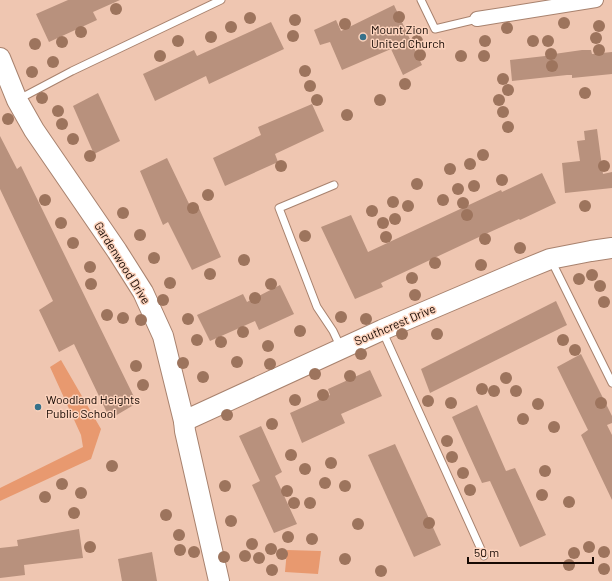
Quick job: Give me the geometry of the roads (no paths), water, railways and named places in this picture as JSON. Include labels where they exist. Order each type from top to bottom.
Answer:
[{"type":"street","points":[[477,19],[596,0]]},
{"type":"street","name":"Gardenwood Drive","points":[[0,58],[17,100],[34,130],[117,251],[143,292],[163,336],[184,421],[219,581]]},
{"type":"street","name":"Southcrest Drive","points":[[184,421],[341,348],[550,259],[612,248]]},
{"type":"lane","points":[[17,100],[221,0]]},
{"type":"lane","points":[[421,0],[435,29],[477,19]]},
{"type":"lane","points":[[334,186],[279,208],[317,307],[333,331],[341,348]]},
{"type":"lane","points":[[550,259],[612,383]]},
{"type":"lane","points":[[382,330],[484,556]]},
{"type":"place","name":"Mount Zion United Church","points":[[363,37]]},
{"type":"place","name":"Woodland Heights Public School","points":[[38,407]]}]
